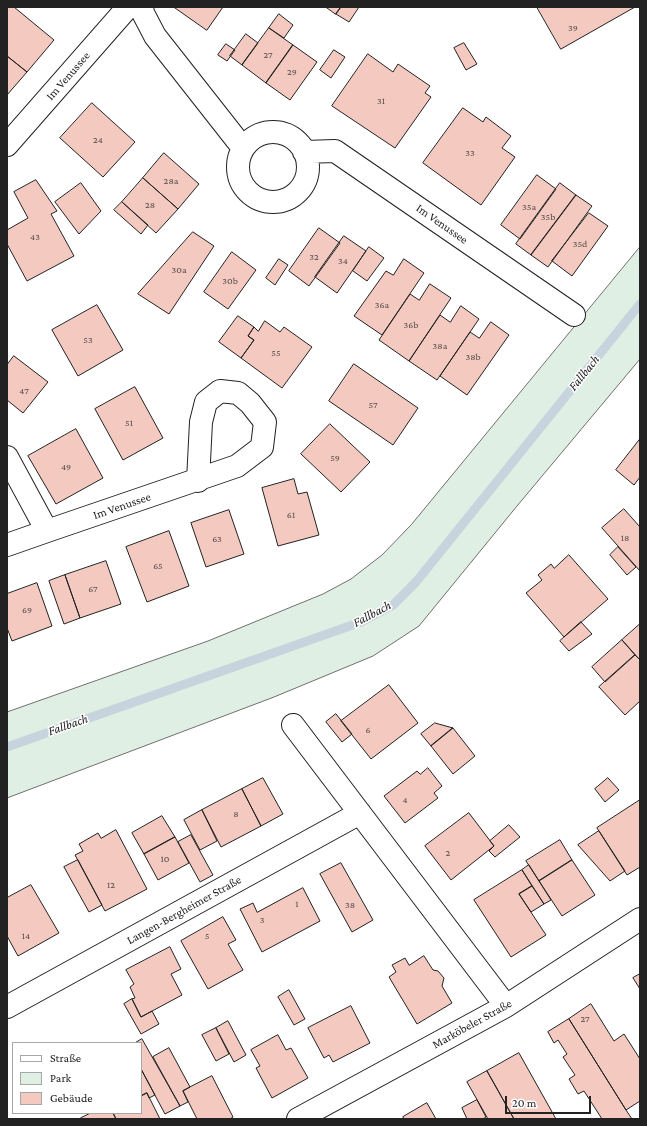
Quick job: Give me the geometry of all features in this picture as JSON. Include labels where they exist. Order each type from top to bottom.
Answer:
[{"type":"street","name":"Im Venussee","points":[[7,145],[128,7]]},
{"type":"street","points":[[142,7],[143,13],[155,36],[243,148]]},
{"type":"street","points":[[265,132],[286,134],[300,144],[304,152],[307,166],[307,177],[304,185],[298,192],[287,199],[278,202],[260,199],[244,186],[238,172],[238,160],[243,148],[253,138],[265,132]]},
{"type":"street","name":"Im Venussee","points":[[304,152],[336,151],[574,315]]},
{"type":"street","points":[[7,457],[47,531]]},
{"type":"street","name":"Im Venussee","points":[[7,545],[198,481]]},
{"type":"street","points":[[293,725],[506,1006]]},
{"type":"street","name":"Langen-Bergheimer Straße","points":[[7,1007],[360,813]]},
{"type":"street","name":"Marköbeler Straße","points":[[298,1119],[506,1006],[640,919]]},
{"type":"green space","points":[[640,247],[640,359],[419,626],[373,656],[274,697],[7,798],[7,712],[208,641],[323,594],[351,579],[382,555],[411,525]]},
{"type":"building","points":[[7,7],[14,7],[54,40],[27,72],[7,56]]},
{"type":"building","points":[[174,7],[223,7],[207,30]]},
{"type":"building","points":[[326,7],[341,7],[336,14]]},
{"type":"building","points":[[341,7],[359,7],[349,22],[336,14]]},
{"type":"building","points":[[537,7],[635,7],[561,49]]},
{"type":"building","points":[[279,14],[293,25],[284,38],[269,28]]},
{"type":"building","points":[[269,28],[293,45],[266,83],[242,65]]},
{"type":"building","points":[[246,34],[258,43],[242,65],[230,56]]},
{"type":"building","points":[[464,43],[477,64],[466,70],[454,48]]},
{"type":"building","points":[[226,44],[235,50],[227,61],[218,55]]},
{"type":"building","points":[[293,45],[317,62],[290,100],[266,83]]},
{"type":"building","points":[[334,50],[345,57],[331,78],[320,70]]},
{"type":"building","points":[[368,54],[393,72],[398,64],[430,86],[425,93],[431,97],[395,148],[332,106]]},
{"type":"building","points":[[7,56],[27,72],[7,95]]},
{"type":"building","points":[[92,103],[135,142],[103,177],[60,138]]},
{"type":"building","points":[[463,108],[483,122],[486,117],[511,136],[502,148],[515,157],[481,205],[423,163]]},
{"type":"building","points":[[164,153],[199,184],[178,209],[143,178]]},
{"type":"building","points":[[537,175],[556,189],[520,239],[501,225]]},
{"type":"building","points":[[143,178],[178,209],[156,233],[122,202]]},
{"type":"building","points":[[36,180],[57,211],[51,214],[74,256],[27,281],[7,244],[7,230],[28,218],[14,192]]},
{"type":"building","points":[[81,183],[101,211],[79,234],[55,202]]},
{"type":"building","points":[[560,183],[576,195],[531,255],[516,244]]},
{"type":"building","points":[[576,195],[592,206],[548,267],[531,255]]},
{"type":"building","points":[[122,202],[148,225],[141,234],[114,210]]},
{"type":"building","points":[[589,213],[608,226],[572,276],[552,261]]},
{"type":"building","points":[[319,228],[340,243],[309,286],[289,271]]},
{"type":"building","points":[[193,232],[214,246],[169,314],[138,294]]},
{"type":"building","points":[[344,236],[366,251],[337,293],[315,277]]},
{"type":"building","points":[[369,247],[384,258],[367,281],[353,271]]},
{"type":"building","points":[[232,252],[256,270],[228,309],[204,292]]},
{"type":"building","points":[[279,259],[288,265],[275,285],[266,278]]},
{"type":"building","points":[[404,259],[424,273],[382,335],[354,316],[386,271],[393,275]]},
{"type":"building","points":[[430,284],[451,298],[409,361],[379,340],[410,294],[419,300]]},
{"type":"building","points":[[97,305],[123,350],[78,376],[52,330]]},
{"type":"building","points":[[461,306],[479,319],[437,380],[409,361],[440,315],[450,322]]},
{"type":"building","points":[[238,316],[254,327],[248,336],[254,340],[241,358],[219,342]]},
{"type":"building","points":[[265,321],[280,332],[284,327],[312,347],[282,388],[241,358],[254,340],[248,336],[254,327],[258,331]]},
{"type":"building","points":[[491,322],[509,335],[467,395],[440,376],[470,332],[479,338]]},
{"type":"building","points":[[14,356],[48,382],[23,413],[7,400],[7,365]]},
{"type":"building","points":[[354,364],[418,408],[393,445],[329,401]]},
{"type":"building","points":[[135,387],[163,438],[123,460],[95,409]]},
{"type":"building","points":[[330,424],[370,462],[341,492],[301,454]]},
{"type":"building","points":[[76,429],[103,478],[56,504],[28,456]]},
{"type":"building","points":[[640,439],[640,477],[634,485],[616,470]]},
{"type":"building","points":[[294,479],[298,494],[307,492],[319,535],[278,546],[262,488]]},
{"type":"building","points":[[624,509],[640,527],[640,571],[602,528]]},
{"type":"building","points":[[229,510],[244,554],[206,567],[191,523]]},
{"type":"building","points":[[169,531],[189,586],[147,602],[126,547]]},
{"type":"building","points":[[618,547],[636,567],[627,575],[610,555]]},
{"type":"building","points":[[569,555],[608,599],[564,637],[526,593],[542,580],[538,575],[551,564],[554,568]]},
{"type":"building","points":[[106,561],[121,604],[80,618],[65,575]]},
{"type":"building","points":[[65,575],[80,618],[64,624],[49,581]]},
{"type":"building","points":[[37,583],[52,626],[12,641],[7,628],[7,594]]},
{"type":"building","points":[[581,622],[592,634],[569,651],[560,641]]},
{"type":"building","points":[[640,624],[640,660],[622,640]]},
{"type":"building","points":[[622,640],[635,655],[605,682],[592,667]]},
{"type":"building","points":[[635,655],[640,660],[640,701],[625,715],[599,687]]},
{"type":"building","points":[[389,685],[418,723],[371,759],[341,721]]},
{"type":"building","points":[[336,714],[352,734],[342,742],[326,722]]},
{"type":"building","points":[[435,723],[453,728],[431,746],[421,734]]},
{"type":"building","points":[[453,728],[475,756],[453,774],[431,746]]},
{"type":"building","points":[[428,768],[442,786],[434,793],[438,798],[405,823],[384,796],[417,771],[420,774]]},
{"type":"building","points":[[263,778],[283,814],[261,826],[242,789]]},
{"type":"building","points":[[608,778],[619,790],[605,802],[595,789]]},
{"type":"building","points":[[242,789],[261,826],[221,847],[202,810]]},
{"type":"building","points":[[640,800],[640,867],[627,875],[597,828]]},
{"type":"building","points":[[202,810],[217,841],[200,850],[184,820]]},
{"type":"building","points":[[469,813],[494,846],[451,880],[425,846]]},
{"type":"building","points":[[162,816],[175,837],[144,854],[132,833]]},
{"type":"building","points":[[509,825],[520,837],[495,857],[489,851],[494,846],[490,841]]},
{"type":"building","points":[[116,830],[147,889],[105,911],[75,855],[83,851],[79,844],[98,833],[101,838]]},
{"type":"building","points":[[599,831],[625,871],[610,881],[578,845]]},
{"type":"building","points":[[191,835],[213,875],[200,882],[178,842]]},
{"type":"building","points":[[175,837],[189,863],[158,880],[144,854]]},
{"type":"building","points":[[560,840],[572,860],[539,881],[526,861]]},
{"type":"building","points":[[78,860],[102,905],[89,912],[64,867]]},
{"type":"building","points":[[572,860],[595,895],[562,916],[539,881]]},
{"type":"building","points":[[341,863],[373,920],[352,932],[320,874]]},
{"type":"building","points":[[529,865],[551,900],[544,904],[522,870]]},
{"type":"building","points":[[522,870],[532,886],[519,894],[546,935],[511,957],[474,900]]},
{"type":"building","points":[[31,885],[59,933],[18,956],[7,936],[7,898]]},
{"type":"building","points":[[532,886],[544,904],[531,912],[519,894]]},
{"type":"building","points":[[303,888],[320,921],[262,952],[240,909],[253,903],[257,912]]},
{"type":"building","points":[[223,917],[236,940],[228,944],[243,970],[208,989],[181,941]]},
{"type":"building","points":[[170,947],[181,969],[171,974],[182,995],[141,1017],[132,999],[135,998],[130,987],[134,984],[126,970]]},
{"type":"building","points":[[424,956],[433,970],[438,971],[444,978],[442,986],[452,1003],[417,1024],[389,977],[396,972],[392,965],[405,958],[409,965]]},
{"type":"building","points":[[640,974],[640,989],[633,978]]},
{"type":"building","points":[[289,990],[305,1019],[294,1025],[278,997]]},
{"type":"building","points":[[132,999],[141,1017],[152,1011],[159,1024],[141,1034],[124,1004]]},
{"type":"building","points":[[591,1004],[614,1041],[624,1034],[640,1059],[640,1101],[626,1110],[569,1019]]},
{"type":"building","points":[[351,1006],[370,1043],[333,1062],[329,1055],[324,1058],[308,1028]]},
{"type":"building","points":[[569,1019],[632,1119],[602,1119],[584,1091],[578,1094],[569,1079],[575,1075],[563,1057],[567,1054],[558,1040],[554,1043],[548,1032]]},
{"type":"building","points":[[228,1021],[246,1055],[234,1062],[216,1028]]},
{"type":"building","points":[[216,1028],[229,1054],[216,1061],[202,1035]]},
{"type":"building","points":[[278,1035],[286,1050],[291,1048],[308,1078],[272,1098],[256,1068],[260,1066],[251,1050]]},
{"type":"building","points":[[142,1039],[180,1106],[165,1114],[142,1071],[142,1042],[137,1042]]},
{"type":"building","points":[[169,1048],[190,1087],[183,1091],[188,1102],[180,1106],[153,1057]]},
{"type":"building","points":[[519,1053],[556,1119],[514,1119],[487,1071]]},
{"type":"building","points":[[142,1071],[155,1095],[149,1098],[147,1093],[142,1096]]},
{"type":"building","points":[[487,1071],[514,1119],[488,1119],[467,1082]]},
{"type":"building","points":[[212,1076],[233,1117],[230,1119],[197,1119],[183,1091]]},
{"type":"building","points":[[147,1093],[160,1119],[116,1119],[114,1114],[142,1114],[142,1096]]},
{"type":"building","points":[[477,1100],[486,1117],[483,1119],[467,1119],[462,1108]]},
{"type":"building","points":[[427,1103],[436,1119],[404,1119],[403,1117]]},
{"type":"building","points":[[89,1114],[114,1114],[116,1119],[82,1119],[81,1118]]},
{"type":"waterway","name":"Fallbach","points":[[7,747],[361,622],[393,605],[416,582],[640,304]]}]
